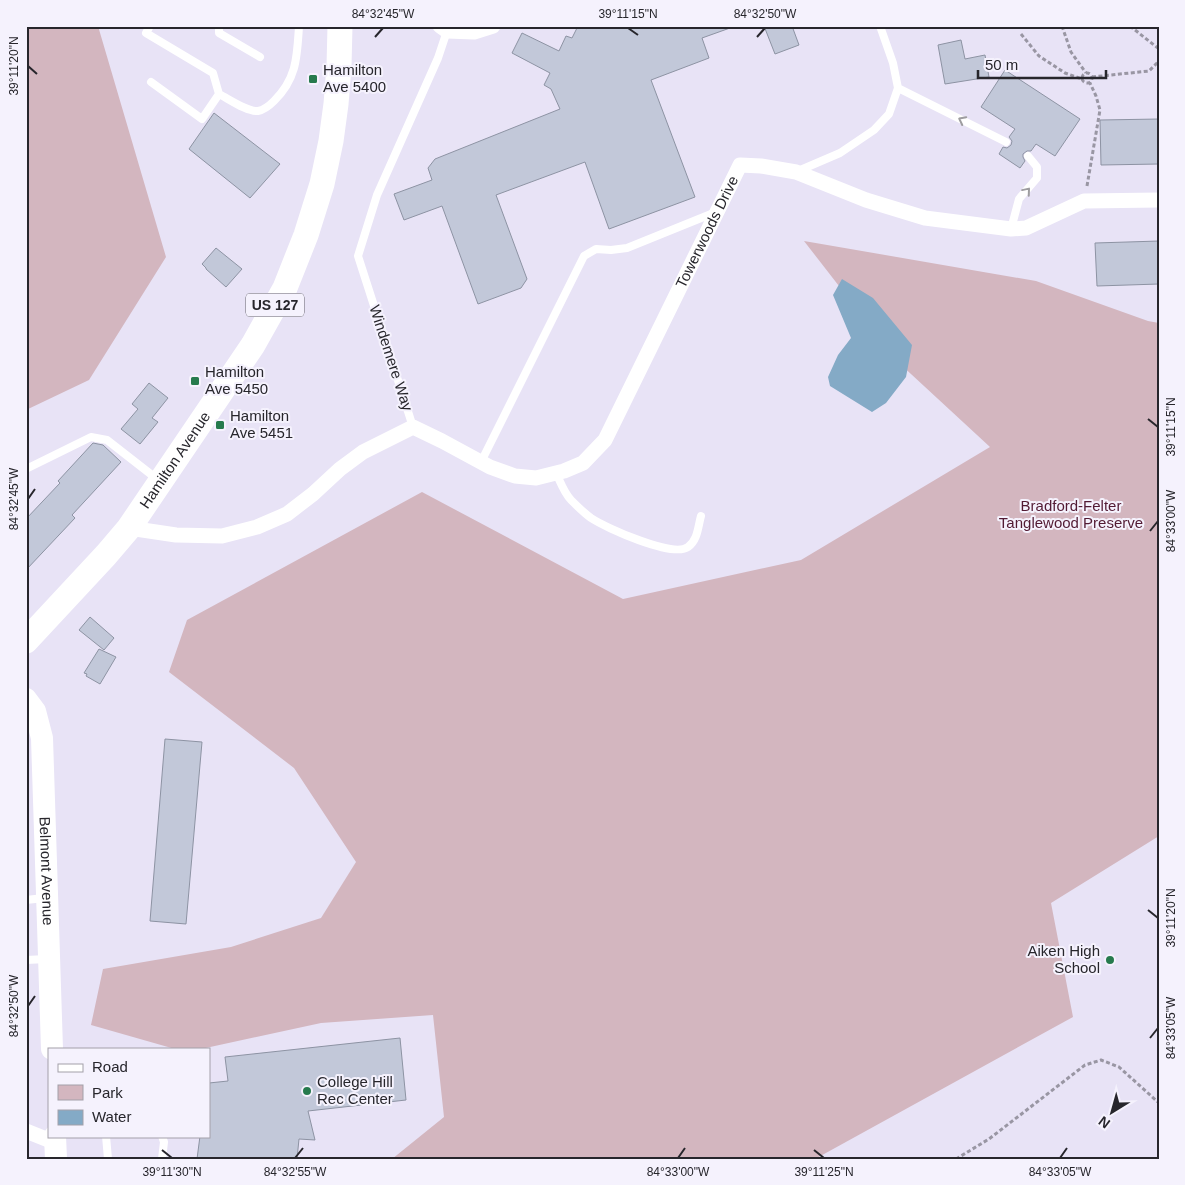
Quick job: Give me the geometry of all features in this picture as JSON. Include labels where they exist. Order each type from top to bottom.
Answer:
[{"type":"main road","name":"Hamilton Avenue","points":[[26,641],[106,556],[129,528],[254,344],[284,288],[302,244],[322,184],[331,141],[339,66],[340,26]]},
{"type":"street","points":[[443,29],[474,32],[493,26]]},
{"type":"street","name":"Towerwoods Drive","points":[[413,427],[490,467],[515,476],[536,478],[584,463],[605,440],[740,164],[796,172],[866,200],[925,218],[1011,229],[1026,228],[1084,201],[1159,200]]},
{"type":"street","name":"Windemere Way","points":[[129,528],[176,535],[222,536],[257,527],[287,514],[363,452],[413,427]]},
{"type":"street","name":"Belmont Avenue","points":[[26,699],[35,711],[42,738],[37,899],[49,958],[52,1048]]},
{"type":"street","points":[[26,1131],[56,1146]]},
{"type":"lane","points":[[150,26],[146,33],[213,73],[219,94],[251,110],[260,111],[270,106],[280,96],[292,78],[297,55],[299,26]]},
{"type":"lane","points":[[219,26],[219,33],[260,57]]},
{"type":"lane","points":[[796,172],[840,153],[874,130],[889,114],[898,88],[893,63],[880,26]]},
{"type":"lane","name":"Windemere Way","points":[[413,427],[358,256],[377,195],[438,58],[443,29]]},
{"type":"lane","points":[[150,82],[202,119],[219,94]]},
{"type":"lane","points":[[898,88],[1006,142]]},
{"type":"lane","points":[[1011,229],[1019,199],[1037,178],[1037,167],[1028,156]]},
{"type":"lane","points":[[481,462],[584,256],[596,249],[627,248],[718,211]]},
{"type":"lane","points":[[26,469],[91,437],[107,440],[161,482]]},
{"type":"lane","points":[[556,473],[569,498],[590,517],[611,530],[631,538],[675,550],[687,548],[695,541],[701,516]]},
{"type":"lane","points":[[26,960],[49,958]]},
{"type":"lane","points":[[106,1138],[108,1159]]},
{"type":"lane","points":[[162,1159],[163,1138]]},
{"type":"path","points":[[1062,26],[1070,52],[1086,73],[1089,73],[1092,77]]},
{"type":"path","points":[[1130,26],[1159,49]]},
{"type":"path","points":[[1021,34],[1039,56],[1065,73],[1082,79],[1085,83],[1090,83]]},
{"type":"path","points":[[1092,77],[1149,71],[1159,60]]},
{"type":"path","points":[[1082,79],[1083,74],[1086,73]]},
{"type":"path","points":[[1084,201],[1100,110],[1090,83],[1092,77]]},
{"type":"path","points":[[956,1159],[988,1138],[1085,1066],[1101,1060],[1119,1067],[1159,1103]]},
{"type":"green space","points":[[26,26],[98,26],[166,257],[89,380],[26,410]]},
{"type":"green space","name":"Bradford-Felter Tanglewood Preserve","points":[[804,241],[1036,281],[1148,321],[1159,323],[1159,836],[1051,903],[1073,1017],[815,1159],[392,1159],[444,1117],[433,1015],[321,1023],[206,1048],[172,1048],[91,1025],[103,969],[231,947],[321,918],[356,862],[294,768],[169,672],[187,620],[422,492],[623,599],[801,560],[990,447],[898,362]]},
{"type":"water","points":[[842,279],[873,298],[912,345],[906,377],[886,403],[872,412],[830,386],[828,377],[838,355],[851,338],[833,295]]},
{"type":"building","points":[[578,26],[730,26],[730,28],[702,38],[709,58],[651,80],[695,197],[609,229],[585,162],[496,195],[527,279],[521,288],[478,304],[442,206],[404,220],[394,194],[432,180],[428,168],[435,159],[560,109],[551,89],[544,85],[550,73],[512,53],[522,33],[559,51],[566,36],[572,38]]},
{"type":"building","points":[[764,26],[792,26],[799,45],[775,54]]},
{"type":"building","points":[[961,40],[965,59],[985,55],[989,77],[945,84],[938,45]]},
{"type":"building","points":[[1005,70],[1080,119],[1055,156],[1036,144],[1031,151],[1023,154],[1025,161],[1020,168],[999,154],[1003,147],[1007,148],[1011,145],[1012,141],[1009,137],[1015,129],[981,107]]},
{"type":"building","points":[[214,113],[280,164],[250,198],[189,149]]},
{"type":"building","points":[[1159,119],[1159,164],[1101,165],[1100,120]]},
{"type":"building","points":[[1159,241],[1159,284],[1097,286],[1095,243]]},
{"type":"building","points":[[216,248],[242,269],[226,287],[202,264]]},
{"type":"building","points":[[149,383],[168,398],[152,418],[158,422],[140,444],[121,429],[138,409],[132,404]]},
{"type":"building","points":[[93,443],[103,445],[121,462],[72,515],[75,518],[26,570],[26,519],[60,483],[58,481]]},
{"type":"building","points":[[90,617],[114,638],[104,650],[79,630]]},
{"type":"building","points":[[99,649],[116,657],[100,684],[84,673]]},
{"type":"building","points":[[165,739],[202,742],[186,924],[150,921]]},
{"type":"building","name":"College Hill Rec Center","points":[[400,1038],[406,1100],[308,1111],[315,1140],[299,1139],[297,1159],[197,1159],[200,1138],[210,1138],[210,1083],[228,1081],[225,1057]]},
{"type":"place","name":"Hamilton Ave 5400","points":[[313,79]]},
{"type":"place","name":"Hamilton Ave 5450","points":[[195,381]]},
{"type":"place","name":"Hamilton Ave 5451","points":[[220,425]]},
{"type":"place","name":"Aiken High School","points":[[1110,960]]},
{"type":"place","name":"College Hill Rec Center","points":[[307,1091]]}]
